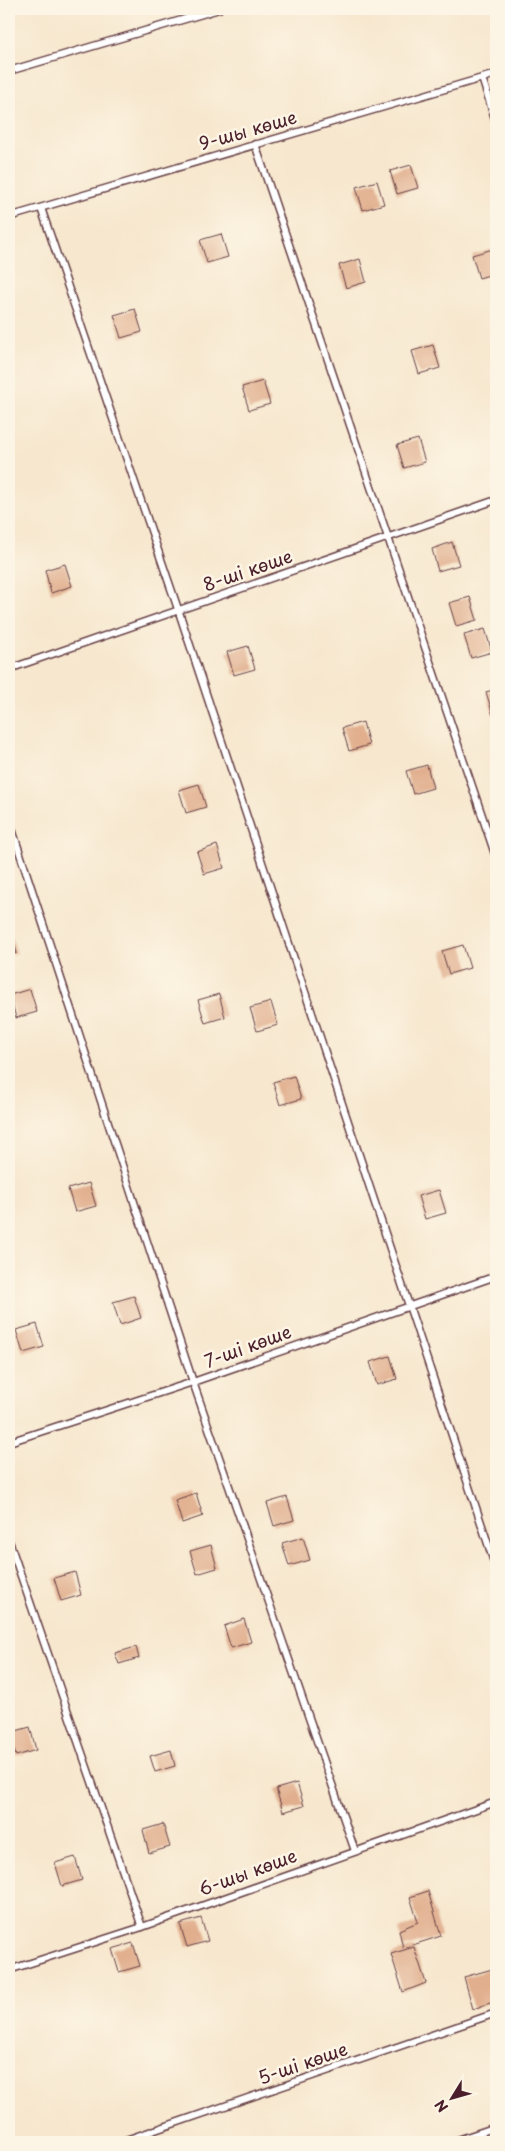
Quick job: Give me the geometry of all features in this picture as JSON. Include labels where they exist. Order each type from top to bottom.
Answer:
[{"type":"lane","points":[[9,71],[219,9]]},
{"type":"lane","name":"9-шы көше","points":[[9,217],[496,74]]},
{"type":"lane","points":[[482,78],[496,122]]},
{"type":"lane","points":[[255,144],[496,857]]},
{"type":"lane","points":[[41,208],[179,612],[496,1568]]},
{"type":"lane","name":"8-ші көше","points":[[9,670],[496,500]]},
{"type":"lane","points":[[9,820],[193,1382],[355,1851]]},
{"type":"lane","name":"7-ші көше","points":[[9,1442],[193,1382],[496,1276]]},
{"type":"lane","points":[[9,1541],[142,1927]]},
{"type":"lane","name":"6-шы көше","points":[[9,1970],[142,1927],[496,1802]]},
{"type":"lane","name":"5-ші көше","points":[[120,2142],[496,2013]]},
{"type":"lane","points":[[452,2142],[496,2127]]},
{"type":"building","points":[[411,165],[418,188],[397,194],[390,171]]},
{"type":"building","points":[[377,181],[384,204],[363,210],[356,187]]},
{"type":"building","points":[[221,234],[228,257],[207,263],[200,240]]},
{"type":"building","points":[[493,249],[496,273],[479,278],[472,255]]},
{"type":"building","points":[[360,259],[366,282],[346,288],[339,265]]},
{"type":"building","points":[[135,309],[142,332],[121,338],[114,315]]},
{"type":"building","points":[[433,345],[440,368],[419,374],[412,351]]},
{"type":"building","points":[[263,381],[270,404],[249,410],[242,387]]},
{"type":"building","points":[[418,439],[425,462],[404,468],[397,445]]},
{"type":"building","points":[[452,542],[459,565],[438,571],[432,549]]},
{"type":"building","points":[[65,564],[72,586],[51,593],[45,570]]},
{"type":"building","points":[[470,597],[477,620],[456,626],[449,603]]},
{"type":"building","points":[[485,629],[492,652],[471,658],[464,635]]},
{"type":"building","points":[[248,646],[255,669],[234,675],[227,652]]},
{"type":"building","points":[[496,689],[496,714],[493,715],[486,692]]},
{"type":"building","points":[[363,722],[369,745],[349,751],[342,728]]},
{"type":"building","points":[[427,765],[433,788],[413,794],[406,771]]},
{"type":"building","points":[[199,784],[206,807],[186,813],[179,790]]},
{"type":"building","points":[[217,845],[224,868],[204,874],[197,852]]},
{"type":"building","points":[[9,927],[17,953],[9,955]]},
{"type":"building","points":[[463,945],[470,968],[449,974],[442,951]]},
{"type":"building","points":[[30,989],[37,1012],[16,1018],[10,995]]},
{"type":"building","points":[[219,994],[225,1017],[205,1023],[198,1000]]},
{"type":"building","points":[[271,1002],[278,1025],[257,1031],[250,1008]]},
{"type":"building","points":[[294,1076],[301,1099],[280,1105],[273,1082]]},
{"type":"building","points":[[89,1183],[96,1206],[75,1212],[68,1189]]},
{"type":"building","points":[[439,1190],[446,1213],[425,1219],[418,1196]]},
{"type":"building","points":[[134,1296],[141,1318],[120,1325],[113,1302]]},
{"type":"building","points":[[37,1324],[44,1347],[23,1353],[16,1330]]},
{"type":"building","points":[[390,1356],[397,1379],[377,1385],[370,1362]]},
{"type":"building","points":[[196,1493],[203,1516],[182,1523],[175,1500]]},
{"type":"building","points":[[287,1497],[294,1520],[274,1526],[267,1503]]},
{"type":"building","points":[[303,1537],[310,1560],[289,1566],[282,1543]]},
{"type":"building","points":[[211,1545],[217,1568],[197,1574],[190,1551]]},
{"type":"building","points":[[75,1572],[81,1595],[61,1601],[54,1578]]},
{"type":"building","points":[[244,1619],[251,1642],[231,1648],[224,1626]]},
{"type":"building","points":[[136,1647],[139,1658],[119,1664],[115,1653]]},
{"type":"building","points":[[30,1727],[36,1750],[16,1756],[9,1733]]},
{"type":"building","points":[[171,1750],[175,1766],[155,1772],[150,1756]]},
{"type":"building","points":[[297,1783],[304,1806],[283,1812],[276,1789]]},
{"type":"building","points":[[163,1824],[170,1847],[149,1853],[143,1830]]},
{"type":"building","points":[[75,1857],[82,1880],[62,1886],[55,1863]]},
{"type":"building","points":[[428,1891],[441,1936],[403,1948],[399,1930],[418,1922],[410,1897]]},
{"type":"building","points":[[201,1918],[208,1941],[187,1947],[180,1924]]},
{"type":"building","points":[[133,1943],[140,1966],[119,1972],[112,1949]]},
{"type":"building","points":[[414,1947],[426,1983],[403,1992],[391,1954]]},
{"type":"building","points":[[496,1968],[496,2001],[473,2009],[464,1977]]}]
